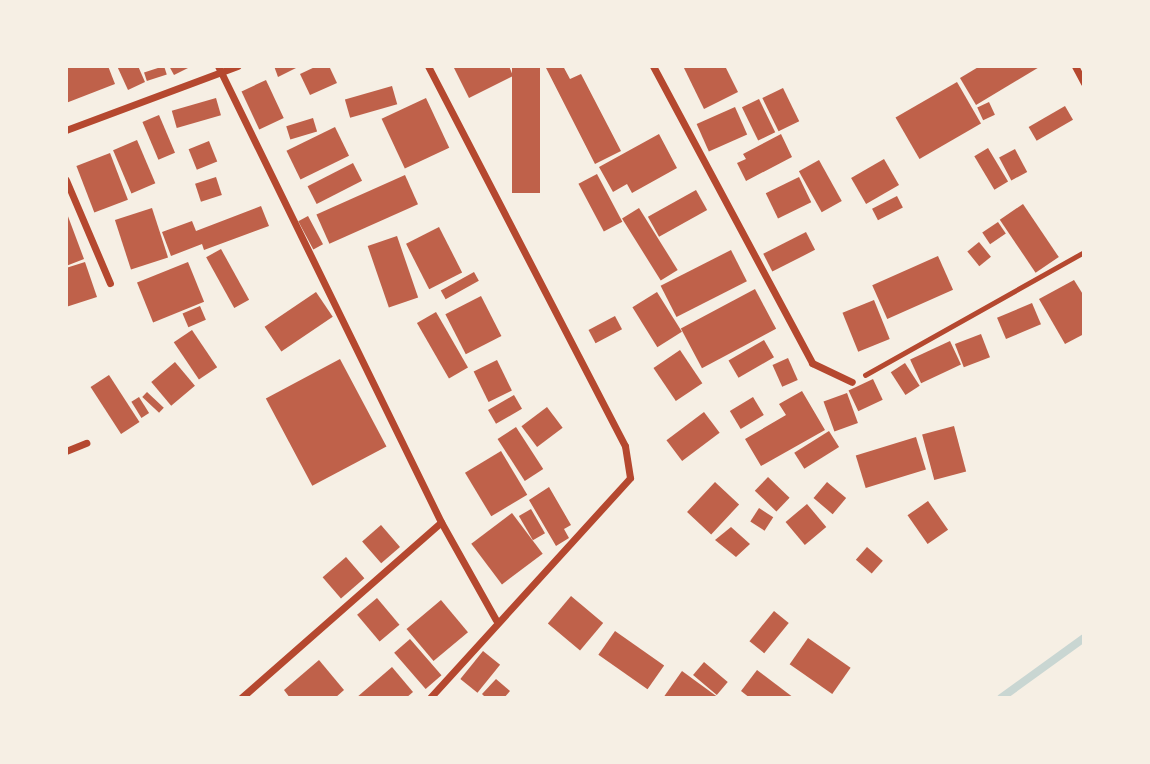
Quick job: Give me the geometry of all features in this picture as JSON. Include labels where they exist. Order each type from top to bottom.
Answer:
[{"type":"street","points":[[66,130],[219,70],[237,66]]},
{"type":"street","points":[[428,66],[625,446],[630,478],[546,574],[496,620],[430,698]]},
{"type":"street","points":[[653,66],[812,363],[852,382]]},
{"type":"street","points":[[1075,66],[1083,83]]},
{"type":"street","points":[[219,70],[441,522],[496,620]]},
{"type":"street","points":[[66,180],[110,283]]},
{"type":"street","points":[[66,451],[86,443]]},
{"type":"street","points":[[242,698],[441,522]]},
{"type":"path","points":[[852,382],[1083,252]]},
{"type":"building","points":[[66,66],[108,66],[115,84],[66,103]]},
{"type":"building","points":[[117,66],[138,66],[145,82],[128,90]]},
{"type":"building","points":[[164,66],[167,75],[147,81],[144,72]]},
{"type":"building","points":[[169,66],[192,66],[174,75]]},
{"type":"building","points":[[274,66],[300,66],[278,77]]},
{"type":"building","points":[[317,66],[329,66],[337,83],[310,95],[300,74]]},
{"type":"building","points":[[453,66],[509,66],[513,76],[469,98]]},
{"type":"building","points":[[512,66],[540,66],[540,193],[512,193]]},
{"type":"building","points":[[545,66],[563,66],[570,79],[581,74],[621,151],[595,164]]},
{"type":"building","points":[[683,66],[725,66],[738,92],[704,109]]},
{"type":"building","points":[[980,66],[1041,66],[976,105],[960,78]]},
{"type":"building","points":[[266,80],[284,118],[259,129],[242,91]]},
{"type":"building","points":[[957,82],[981,124],[920,159],[896,118]]},
{"type":"building","points":[[392,86],[397,104],[350,118],[345,100]]},
{"type":"building","points":[[783,88],[799,121],[779,131],[762,98]]},
{"type":"building","points":[[216,98],[221,115],[177,128],[172,111]]},
{"type":"building","points":[[426,98],[449,148],[405,169],[382,119]]},
{"type":"building","points":[[759,99],[775,132],[758,141],[742,107]]},
{"type":"building","points":[[989,102],[995,115],[983,120],[977,107]]},
{"type":"building","points":[[1065,106],[1073,120],[1037,141],[1029,127]]},
{"type":"building","points":[[735,107],[747,134],[709,151],[697,124]]},
{"type":"building","points":[[159,115],[175,153],[158,160],[142,122]]},
{"type":"building","points":[[313,118],[317,131],[290,140],[286,126]]},
{"type":"building","points":[[335,127],[349,156],[300,179],[286,151]]},
{"type":"building","points":[[659,134],[677,168],[632,193],[627,184],[613,192],[599,167]]},
{"type":"building","points":[[781,134],[792,157],[746,181],[737,163],[746,159],[743,154]]},
{"type":"building","points":[[137,140],[155,183],[131,193],[113,150]]},
{"type":"building","points":[[209,141],[217,161],[197,170],[189,149]]},
{"type":"building","points":[[988,148],[1008,181],[994,190],[974,156]]},
{"type":"building","points":[[1015,149],[1027,172],[1011,180],[999,157]]},
{"type":"building","points":[[110,153],[128,200],[94,213],[76,166]]},
{"type":"building","points":[[884,159],[899,185],[866,204],[851,178]]},
{"type":"building","points":[[819,160],[842,201],[822,212],[799,171]]},
{"type":"building","points":[[353,163],[362,181],[317,204],[308,186]]},
{"type":"building","points":[[597,174],[622,222],[604,232],[578,184]]},
{"type":"building","points":[[405,175],[418,204],[329,244],[316,214]]},
{"type":"building","points":[[216,177],[222,195],[201,202],[195,184]]},
{"type":"building","points":[[799,177],[811,202],[778,218],[766,193]]},
{"type":"building","points":[[696,190],[707,210],[659,237],[648,217]]},
{"type":"building","points":[[897,196],[903,208],[878,220],[872,209]]},
{"type":"building","points":[[1023,204],[1059,257],[1036,273],[1000,220]]},
{"type":"building","points":[[261,206],[269,226],[204,250],[202,244],[171,256],[162,232],[192,221],[196,231]]},
{"type":"building","points":[[152,208],[168,257],[131,270],[115,220]]},
{"type":"building","points":[[639,208],[678,270],[661,281],[622,219]]},
{"type":"building","points":[[66,211],[84,259],[66,266]]},
{"type":"building","points":[[308,216],[323,244],[313,249],[298,221]]},
{"type":"building","points":[[998,222],[1006,234],[990,244],[982,233]]},
{"type":"building","points":[[439,227],[462,272],[429,289],[406,244]]},
{"type":"building","points":[[806,232],[815,250],[772,272],[763,254]]},
{"type":"building","points":[[397,236],[418,297],[389,308],[368,246]]},
{"type":"building","points":[[979,242],[991,257],[979,266],[967,251]]},
{"type":"building","points":[[221,249],[249,300],[234,308],[206,257]]},
{"type":"building","points":[[731,250],[747,281],[677,317],[661,286]]},
{"type":"building","points":[[938,256],[953,290],[887,319],[872,285]]},
{"type":"building","points":[[85,262],[97,297],[66,307],[66,268]]},
{"type":"building","points":[[188,262],[204,302],[153,322],[137,283]]},
{"type":"building","points":[[474,272],[479,281],[446,299],[441,290]]},
{"type":"building","points":[[1074,280],[1084,296],[1084,334],[1065,344],[1039,299]]},
{"type":"building","points":[[755,289],[776,329],[702,368],[681,328]]},
{"type":"building","points":[[316,292],[333,317],[281,352],[265,327]]},
{"type":"building","points":[[657,292],[682,332],[657,347],[632,307]]},
{"type":"building","points":[[481,296],[501,336],[466,354],[445,314]]},
{"type":"building","points":[[874,300],[890,339],[858,352],[842,313]]},
{"type":"building","points":[[1032,303],[1041,324],[1006,339],[997,318]]},
{"type":"building","points":[[200,306],[206,320],[188,327],[183,313]]},
{"type":"building","points":[[436,312],[468,367],[449,378],[417,323]]},
{"type":"building","points":[[615,316],[622,329],[596,343],[589,330]]},
{"type":"building","points":[[192,330],[217,367],[199,380],[174,342]]},
{"type":"building","points":[[981,334],[990,357],[964,367],[955,344]]},
{"type":"building","points":[[764,340],[774,357],[738,378],[728,360]]},
{"type":"building","points":[[950,341],[961,365],[921,383],[910,360]]},
{"type":"building","points":[[680,350],[702,383],[676,401],[653,368]]},
{"type":"building","points":[[788,358],[798,380],[782,387],[772,365]]},
{"type":"building","points":[[340,359],[386,446],[312,486],[266,398]]},
{"type":"building","points":[[497,360],[512,391],[489,402],[474,371]]},
{"type":"building","points":[[175,362],[195,386],[171,406],[151,382]]},
{"type":"building","points":[[905,363],[920,386],[905,395],[891,372]]},
{"type":"building","points":[[109,375],[139,422],[121,434],[91,387]]},
{"type":"building","points":[[873,379],[883,400],[858,411],[849,390]]},
{"type":"building","points":[[802,391],[825,430],[761,466],[745,439],[786,415],[779,404]]},
{"type":"building","points":[[147,392],[164,408],[159,413],[142,397]]},
{"type":"building","points":[[847,393],[858,423],[834,432],[824,402]]},
{"type":"building","points":[[514,395],[522,409],[496,424],[488,410]]},
{"type":"building","points":[[139,397],[149,413],[141,418],[131,402]]},
{"type":"building","points":[[753,397],[764,415],[741,429],[730,411]]},
{"type":"building","points":[[547,407],[563,428],[537,447],[521,426]]},
{"type":"building","points":[[704,412],[720,433],[682,461],[666,440]]},
{"type":"building","points":[[954,426],[966,471],[934,480],[922,435]]},
{"type":"building","points":[[516,427],[543,469],[525,481],[498,439]]},
{"type":"building","points":[[829,431],[839,447],[804,469],[794,453]]},
{"type":"building","points":[[916,437],[926,470],[866,488],[856,455]]},
{"type":"building","points":[[501,451],[527,495],[491,516],[465,473]]},
{"type":"building","points":[[768,477],[790,498],[776,512],[755,491]]},
{"type":"building","points":[[715,482],[739,505],[711,534],[687,512]]},
{"type":"building","points":[[827,482],[846,498],[833,514],[814,498]]},
{"type":"building","points":[[549,487],[571,525],[564,529],[569,538],[556,546],[529,500]]},
{"type":"building","points":[[928,501],[948,530],[928,544],[908,515]]},
{"type":"building","points":[[807,504],[826,527],[805,545],[786,522]]},
{"type":"building","points":[[759,508],[773,517],[765,531],[750,521]]},
{"type":"building","points":[[531,509],[545,533],[533,540],[519,516]]},
{"type":"building","points":[[512,513],[543,554],[502,584],[471,544]]},
{"type":"building","points":[[381,525],[400,547],[381,563],[362,541]]},
{"type":"building","points":[[731,527],[750,544],[736,557],[715,540]]},
{"type":"building","points":[[867,547],[883,561],[872,574],[856,560]]},
{"type":"building","points":[[346,557],[364,578],[341,598],[323,577]]},
{"type":"building","points":[[571,596],[603,623],[580,651],[548,624]]},
{"type":"building","points":[[377,598],[399,625],[380,642],[357,615]]},
{"type":"building","points":[[441,600],[468,632],[434,661],[407,629]]},
{"type":"building","points":[[774,611],[789,623],[764,653],[749,641]]},
{"type":"building","points":[[615,631],[664,665],[648,689],[598,655]]},
{"type":"building","points":[[808,638],[851,668],[832,694],[790,664]]},
{"type":"building","points":[[410,639],[441,675],[426,689],[394,653]]},
{"type":"building","points":[[483,651],[500,665],[477,693],[460,679]]},
{"type":"building","points":[[319,660],[344,690],[335,698],[290,698],[284,690]]},
{"type":"building","points":[[704,662],[728,682],[717,695],[693,675]]},
{"type":"building","points":[[392,667],[413,692],[406,698],[356,698]]},
{"type":"building","points":[[757,670],[794,698],[750,698],[741,691]]},
{"type":"building","points":[[682,671],[719,698],[663,698]]},
{"type":"building","points":[[496,679],[510,691],[504,698],[486,698],[482,694]]},
{"type":"waterway","points":[[1001,698],[1084,638]]}]
